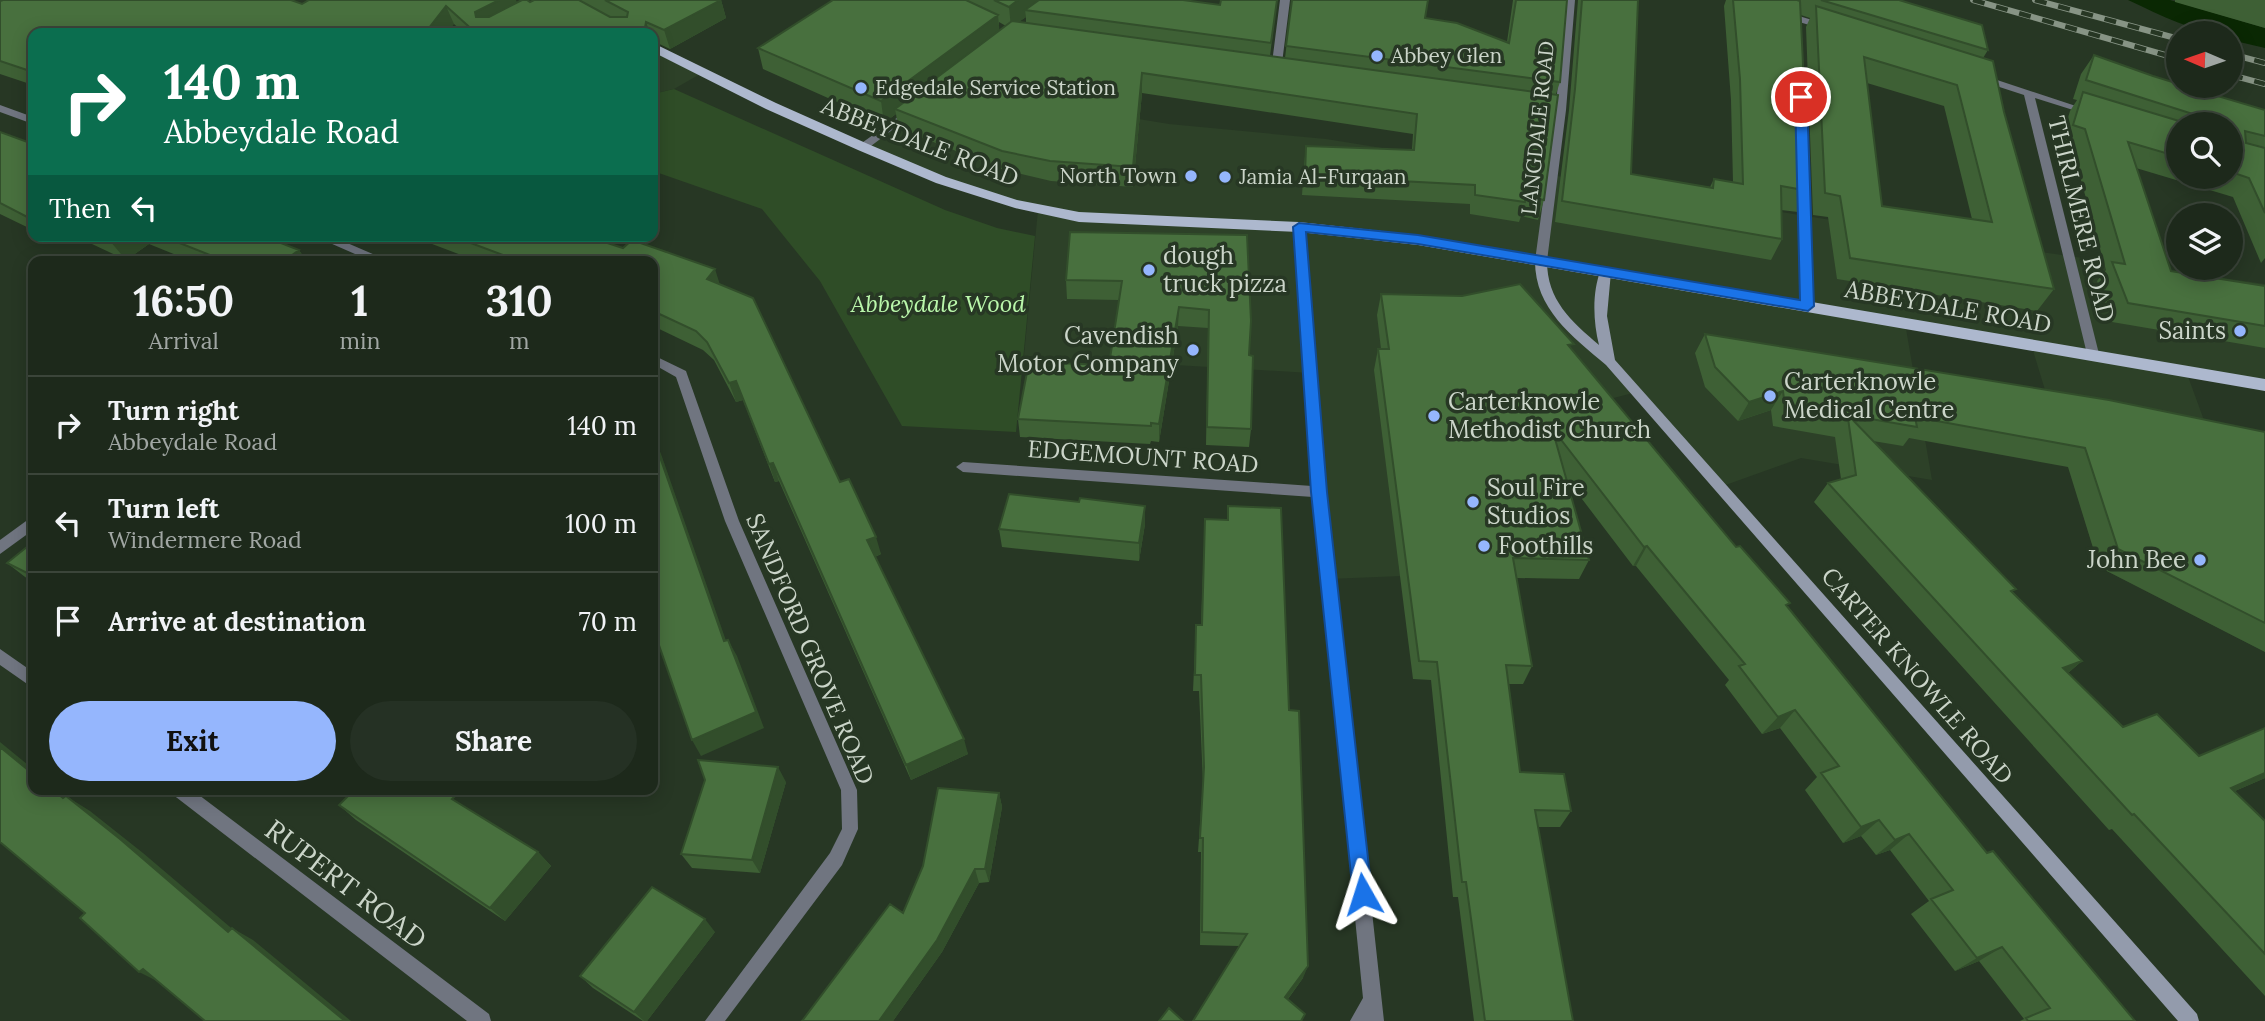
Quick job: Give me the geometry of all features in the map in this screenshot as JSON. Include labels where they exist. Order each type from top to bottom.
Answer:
[{"type":"main road","name":"ABBEYDALE ROAD","points":[[658,50],[771,106],[863,147],[984,195],[1055,213],[1299,227],[1418,240],[2265,385]]},
{"type":"street","points":[[1276,71],[1285,0]]},
{"type":"street","name":"LANGDALE ROAD","points":[[1541,261],[1561,110],[1570,0]]},
{"type":"street","points":[[1776,12],[1837,31]]},
{"type":"street","points":[[1798,18],[1799,32]]},
{"type":"street","points":[[1263,69],[1289,73]]},
{"type":"street","points":[[1965,72],[2104,116]]},
{"type":"street","name":"THIRLMERE ROAD","points":[[2029,93],[2093,354]]},
{"type":"street","points":[[863,147],[926,99]]},
{"type":"street","points":[[1525,105],[1561,110]]},
{"type":"street","points":[[0,108],[28,119]]},
{"type":"street","points":[[1803,169],[1808,306]]},
{"type":"street","points":[[1299,227],[1319,492],[1375,1021]]},
{"type":"street","points":[[335,242],[370,256]]},
{"type":"street","name":"CARTER KNOWLE ROAD","points":[[1541,261],[1541,280],[1546,294],[1571,328],[1610,362],[2190,1021]]},
{"type":"street","name":"CARTER KNOWLE ROAD","points":[[1605,272],[1599,320],[1610,362]]},
{"type":"street","name":"SANDFORD GROVE ROAD","points":[[658,362],[681,374],[732,520],[849,790],[850,829],[836,859],[714,1021]]},
{"type":"street","name":"EDGEMOUNT ROAD","points":[[963,467],[1319,492]]},
{"type":"street","points":[[0,548],[28,526]]},
{"type":"street","points":[[0,656],[28,677]]},
{"type":"street","name":"RUPERT ROAD","points":[[186,795],[482,1021]]},
{"type":"street","points":[[1359,1021],[1374,998]]},
{"type":"shaded area","points":[[2128,0],[2170,0],[2241,21],[2176,21]]},
{"type":"shaded area","points":[[2244,22],[2265,28],[2265,48],[2244,43]]},
{"type":"shaded area","points":[[658,50],[702,73],[674,89],[658,93]]},
{"type":"shaded area","points":[[958,75],[1060,106],[1169,124],[1326,139],[1950,239],[2166,270],[2166,280],[2237,280],[2265,284],[2265,385],[2186,371],[2265,587],[2265,652],[2099,567],[2031,344],[1905,323],[1932,480],[1801,458],[1720,487],[1633,393],[1512,424],[1562,516],[1579,579],[1402,576],[1328,579],[1310,373],[1024,356],[1038,210],[1015,204],[863,147]]},
{"type":"green space","name":"Abbeydale Wood","points":[[674,89],[945,210],[997,228],[1035,236],[1016,432],[902,426],[820,281],[762,209],[658,173],[658,93]]},
{"type":"building","points":[[291,0],[302,4],[309,0],[499,0],[475,12],[476,17],[489,17],[522,0],[579,0],[610,17],[627,17],[628,12],[605,0],[721,0],[664,30],[646,22],[645,28],[470,28],[446,6],[429,28],[28,28],[28,70],[0,61],[0,1]]},
{"type":"building","points":[[833,0],[966,0],[998,15],[881,101],[758,48]]},
{"type":"building","points":[[994,0],[1018,0],[1009,7]]},
{"type":"building","points":[[1039,0],[1183,0],[1220,5],[1221,0],[1277,0],[1271,43],[1025,10]]},
{"type":"building","points":[[1292,0],[1428,0],[1425,18],[1457,23],[1509,43],[1516,0],[1567,0],[1560,82],[1286,46]]},
{"type":"building","points":[[1582,0],[1638,0],[1631,174],[1713,188],[1714,179],[1743,184],[1740,79],[1733,0],[1800,1],[1809,191],[1781,186],[1782,239],[1562,201]]},
{"type":"building","points":[[1821,0],[1899,0],[1982,25],[1988,50]]},
{"type":"building","points":[[1816,6],[1993,61],[2004,112],[2054,289],[1850,258],[1840,196],[1825,193]],"holes":[[[1864,57],[1957,85],[1992,222],[1882,206]]]},
{"type":"building","points":[[1012,21],[1558,95],[1544,200],[1525,196],[1525,202],[1475,195],[1475,185],[1305,176],[1306,146],[1414,150],[1417,114],[1142,73],[1133,167],[1050,161],[1002,151],[895,109]]},
{"type":"building","points":[[2094,55],[2166,80],[2166,98],[2224,98],[2265,110],[2265,136],[2245,131],[2246,143],[2265,148],[2265,213],[2249,178],[2243,176],[2243,112],[2187,112],[2086,80]]},
{"type":"building","points":[[2083,92],[2166,117],[2166,153],[2128,142],[2166,256],[2166,280],[2227,280],[2265,286],[2265,326],[2128,303],[2112,262],[2125,264],[2085,129],[2073,125]]},
{"type":"building","points":[[0,132],[28,142],[28,217],[0,203]]},
{"type":"building","points":[[1070,232],[1247,235],[1251,321],[1249,355],[1253,356],[1251,429],[1207,427],[1209,310],[1179,307],[1159,424],[1151,423],[1151,426],[1018,419],[1029,362],[1109,365],[1122,281],[1066,280]]},
{"type":"building","points":[[177,242],[278,242],[299,250],[291,256],[212,256]]},
{"type":"building","points":[[468,242],[604,242],[623,248],[630,242],[638,242],[715,269],[707,279],[753,298],[840,482],[849,479],[876,537],[867,540],[964,739],[906,765],[773,463],[769,464],[736,381],[729,383],[707,342],[696,331],[658,313],[658,256],[506,256]]},
{"type":"building","points":[[1520,284],[1574,344],[1568,345],[1736,547],[1740,546],[1790,603],[1786,605],[1987,853],[1993,851],[2135,1021],[2028,1021],[2026,1018],[2050,1008],[2002,947],[1977,958],[1931,899],[1953,890],[1909,834],[1895,840],[1879,820],[1861,827],[1821,773],[1839,766],[1795,710],[1778,717],[1739,666],[1745,664],[1647,546],[1644,547],[1552,428],[1589,560],[1513,558],[1532,666],[1506,665],[1520,772],[1564,774],[1571,811],[1535,810],[1573,1021],[1485,1021],[1466,882],[1462,882],[1437,662],[1419,661],[1378,349],[1389,349],[1381,294],[1462,296]]},
{"type":"building","points":[[1705,334],[2109,400],[2265,432],[2265,623],[2118,549],[2085,448],[1915,417],[1917,427],[1848,415],[2016,589],[2011,591],[2082,661],[2063,668],[2123,727],[2157,714],[2199,756],[2265,728],[2265,773],[2231,788],[2265,821],[2265,954],[2134,814],[2132,815],[1828,483],[1856,475],[1848,418],[1785,407],[1783,391],[1749,402],[1715,367]]},
{"type":"building","points":[[658,451],[724,641],[728,640],[756,712],[692,740],[658,642]]},
{"type":"building","points":[[1009,494],[1079,502],[1080,498],[1145,506],[1139,543],[999,529]]},
{"type":"building","points":[[1228,506],[1281,508],[1289,710],[1299,711],[1308,966],[1285,997],[1305,1014],[1301,1021],[1193,1021],[1247,934],[1202,932],[1203,838],[1200,838],[1204,767],[1201,675],[1195,675],[1196,625],[1202,625],[1205,519],[1228,520]]},
{"type":"building","points":[[28,546],[28,574],[7,563]]},
{"type":"building","points":[[0,747],[28,770],[28,795],[66,796],[228,932],[232,928],[345,1021],[205,1021],[143,969],[139,972],[80,918],[85,913],[0,842]]},
{"type":"building","points":[[698,760],[778,767],[752,860],[681,854],[705,780]]},
{"type":"building","points":[[938,788],[999,793],[985,869],[975,869],[937,940],[879,1021],[802,1021],[890,904],[903,913],[923,866]]},
{"type":"building","points":[[349,795],[451,795],[454,797],[452,799],[538,852],[490,908],[339,805]]},
{"type":"building","points":[[652,887],[705,919],[634,1012],[580,976]]},
{"type":"building","points":[[1169,1008],[1183,1021],[1159,1021]]},
{"type":"railway","points":[[1973,0],[2166,55]]},
{"type":"railway","points":[[2035,0],[2166,35]]},
{"type":"railway","points":[[2244,57],[2265,63]]},
{"type":"railway","points":[[2244,78],[2265,84]]},
{"type":"place","name":"Abbey Glen","points":[[1377,56]]},
{"type":"place","name":"Edgedale Service Station","points":[[861,88]]},
{"type":"place","name":"North Town","points":[[1191,176]]},
{"type":"place","name":"Jamia Al-Furqaan","points":[[1225,177]]},
{"type":"place","name":"dough truck pizza","points":[[1149,270]]},
{"type":"place","name":"Saints","points":[[2240,331]]},
{"type":"place","name":"Cavendish Motor Company","points":[[1193,350]]},
{"type":"place","name":"Carterknowle Medical Centre","points":[[1770,396]]},
{"type":"place","name":"Carterknowle Methodist Church","points":[[1434,416]]},
{"type":"place","name":"Soul Fire Studios","points":[[1473,502]]},
{"type":"place","name":"Foothills","points":[[1484,546]]},
{"type":"place","name":"John Bee","points":[[2200,560]]},
{"type":"route","points":[[1363,894],[1319,492],[1299,227],[1418,240],[1808,306],[1801,97]]}]
